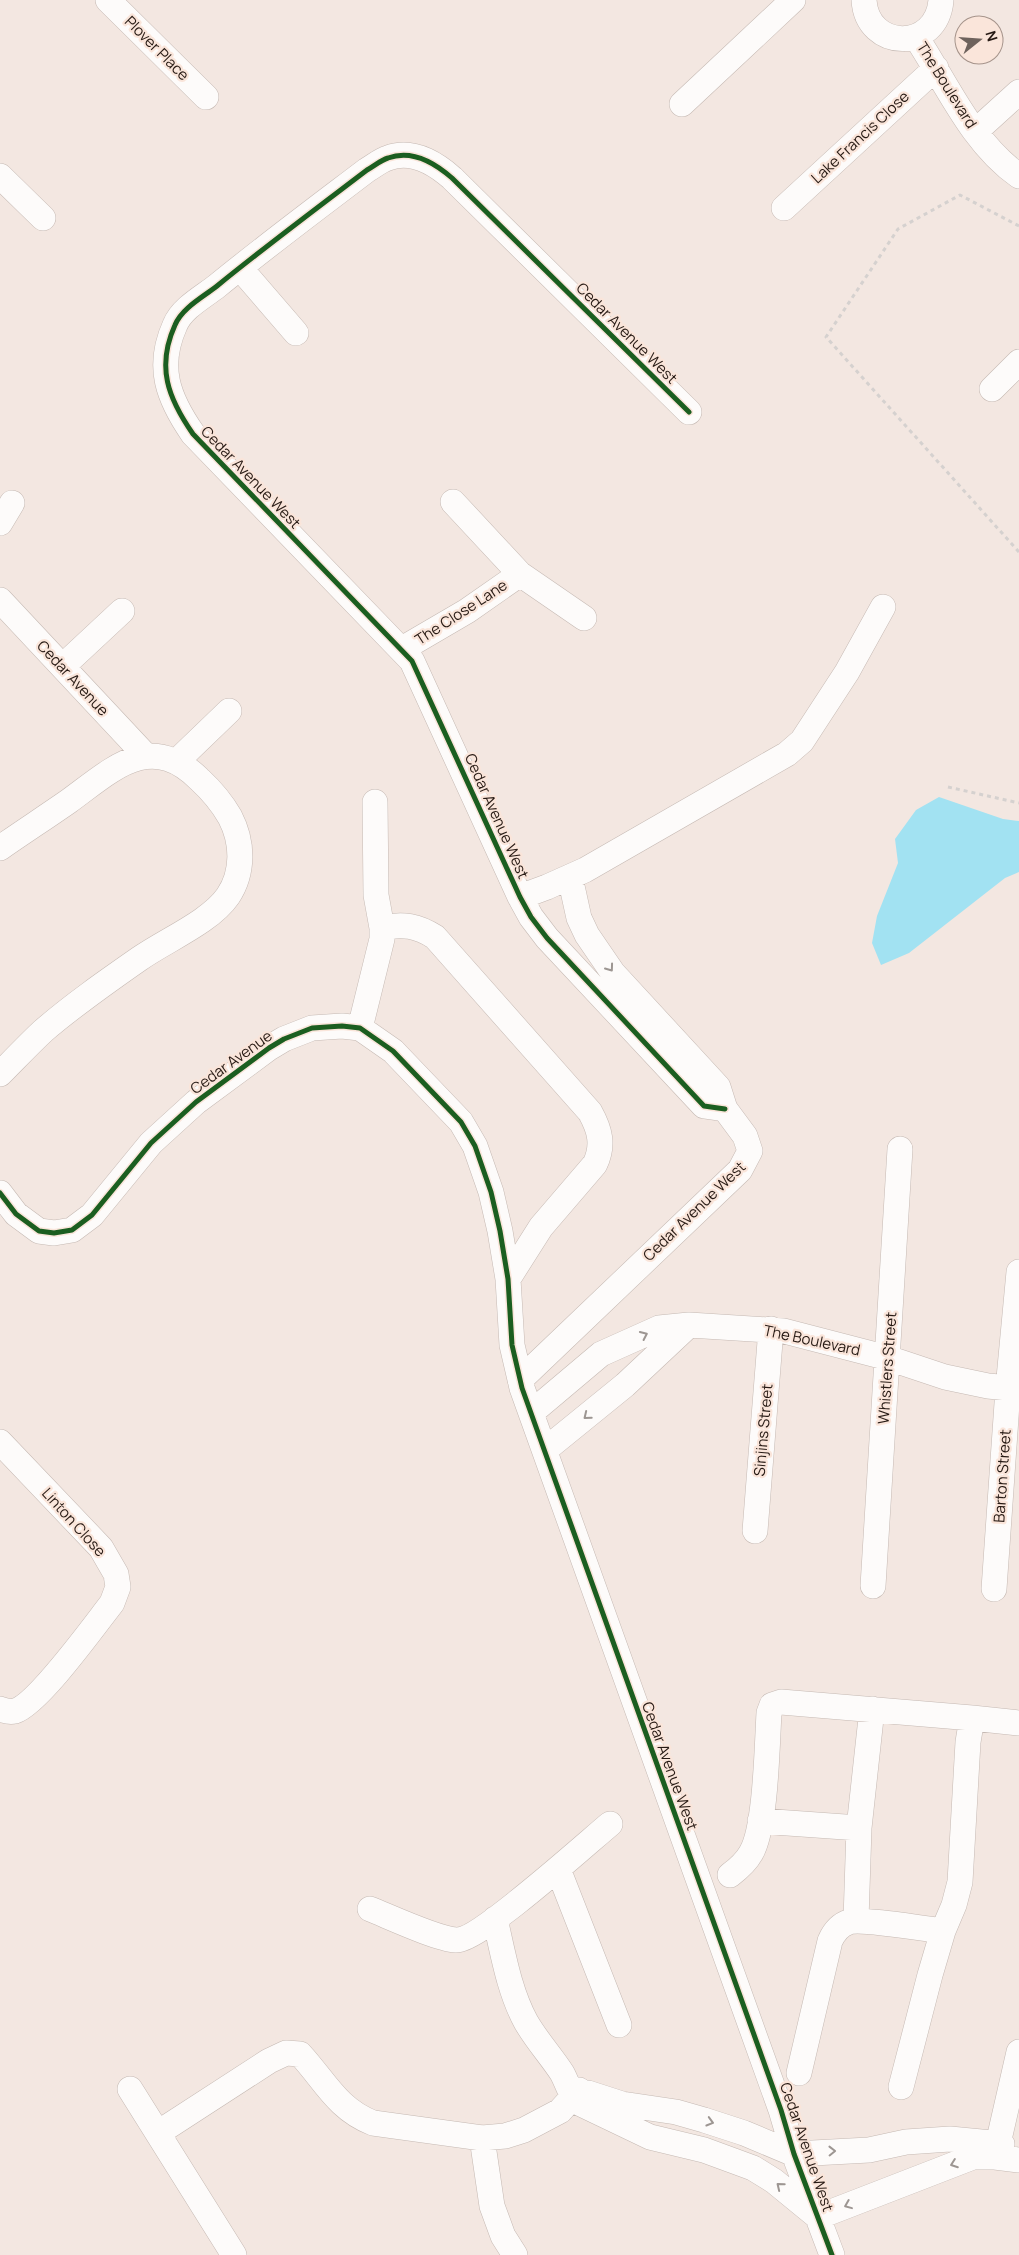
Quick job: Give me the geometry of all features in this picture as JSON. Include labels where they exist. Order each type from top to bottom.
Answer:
[{"type":"street","name":"Plover Place","points":[[108,0],[206,96]]},
{"type":"street","points":[[682,104],[793,0]]},
{"type":"street","points":[[864,0],[867,16],[875,28],[888,36],[902,39],[916,37],[927,31],[935,21],[940,10],[940,0]]},
{"type":"street","name":"The Boulevard","points":[[916,37],[959,108],[976,131],[1002,162],[1019,176]]},
{"type":"street","name":"Lake Francis Close","points":[[784,208],[936,68]]},
{"type":"street","points":[[976,131],[1019,92]]},
{"type":"street","name":"Cedar Avenue West","points":[[520,1380],[740,1170],[748,1158],[750,1151],[749,1143],[726,1109],[704,1106],[561,953],[531,917],[412,661],[193,434],[173,402],[165,369],[166,352],[176,322],[184,312],[361,175],[388,158],[401,156],[429,160],[452,178],[689,412]]},
{"type":"street","points":[[0,176],[43,218]]},
{"type":"street","points":[[240,268],[296,334]]},
{"type":"street","points":[[992,389],[1019,362]]},
{"type":"street","name":"The Close Lane","points":[[454,502],[520,574],[584,618]]},
{"type":"street","name":"The Close Lane","points":[[402,649],[467,611],[520,574]]},
{"type":"street","name":"Cedar Avenue","points":[[0,600],[146,756]]},
{"type":"street","points":[[520,896],[570,877],[768,767],[794,749],[802,741],[847,672],[883,607]]},
{"type":"street","points":[[63,666],[122,611]]},
{"type":"street","points":[[177,761],[229,711]]},
{"type":"street","points":[[0,848],[113,770],[130,761],[146,756],[159,756],[177,761],[202,782],[224,807],[238,835],[240,854],[239,870],[228,896],[210,913],[86,996],[43,1031],[0,1074]]},
{"type":"street","points":[[375,802],[376,895],[382,939],[360,1028],[393,1051],[461,1122],[468,1133],[475,1146],[490,1192],[508,1280]]},
{"type":"street","points":[[570,877],[580,918],[587,936],[613,973],[718,1087],[726,1109]]},
{"type":"street","points":[[382,928],[414,926],[436,937],[582,1100],[597,1124],[601,1144],[600,1154],[595,1164],[541,1227],[508,1280]]},
{"type":"street","points":[[561,953],[587,936]]},
{"type":"street","name":"Cedar Avenue","points":[[0,1193],[16,1214],[39,1231],[54,1233],[72,1230],[92,1215],[151,1143],[196,1102],[269,1048],[284,1039],[312,1028],[342,1026],[360,1028]]},
{"type":"street","name":"Whistlers Street","points":[[873,1586],[900,1150]]},
{"type":"street","name":"Barton Street","points":[[994,1590],[1014,1389],[1019,1272]]},
{"type":"street","name":"Cedar Avenue West","points":[[508,1280],[512,1345],[530,1412],[780,2110],[794,2154],[832,2255]]},
{"type":"street","points":[[545,1450],[625,1385],[689,1325]]},
{"type":"street","name":"The Boulevard","points":[[530,1412],[601,1354],[659,1328],[689,1325],[771,1329],[800,1334],[888,1358],[938,1376],[1014,1389]]},
{"type":"street","name":"Sinjins Street","points":[[755,1531],[771,1329]]},
{"type":"street","name":"Linton Close","points":[[0,1442],[101,1548],[116,1574],[118,1587],[112,1603],[38,1695],[16,1711],[9,1712],[0,1709]]},
{"type":"street","points":[[730,1875],[751,1854],[760,1821],[769,1713],[772,1705],[781,1702],[1019,1723]]},
{"type":"street","points":[[856,1920],[859,1828],[872,1710]]},
{"type":"street","points":[[901,2087],[930,1975],[960,1882],[966,1757],[972,1718]]},
{"type":"street","points":[[760,1821],[859,1828]]},
{"type":"street","points":[[370,1909],[447,1939],[457,1940],[473,1934],[495,1918],[558,1869],[610,1824]]},
{"type":"street","points":[[558,1869],[619,2025]]},
{"type":"street","points":[[495,1918],[518,2004],[535,2038],[562,2074],[579,2103],[650,2137],[704,2150],[753,2168],[774,2181],[818,2217],[973,2157],[1008,2152]]},
{"type":"street","points":[[799,2073],[830,1941],[834,1932],[841,1926],[856,1920],[944,1931]]},
{"type":"street","points":[[158,2133],[278,2055],[294,2052],[300,2054],[306,2060],[338,2101],[360,2118],[373,2123],[482,2138],[505,2136],[524,2130],[560,2111],[573,2091]]},
{"type":"street","points":[[1008,2152],[1019,2052]]},
{"type":"street","points":[[130,2089],[234,2255]]},
{"type":"street","points":[[573,2091],[622,2104],[676,2112],[744,2133],[794,2154],[869,2150],[930,2140],[950,2139],[1008,2152]]},
{"type":"street","points":[[636,2131],[645,2108]]},
{"type":"street","points":[[737,2162],[744,2133]]},
{"type":"street","points":[[482,2138],[492,2206],[503,2236],[515,2255]]},
{"type":"path","points":[[1018,226],[960,195],[898,229],[826,337],[1019,552]]},
{"type":"path","points":[[948,787],[1019,802]]},
{"type":"water","points":[[939,797],[1003,819],[1019,821],[1019,872],[1005,878],[909,953],[881,965],[872,943],[877,916],[898,863],[895,839],[916,810]]},
{"type":"cycle path","points":[[689,412],[452,178],[431,163],[406,155],[385,159],[367,170],[193,303],[178,319],[169,340],[166,355],[166,368],[171,395],[193,434],[412,661],[520,897],[531,917],[547,938],[704,1106],[725,1109]]},
{"type":"cycle path","points":[[0,1193],[16,1214],[39,1231],[54,1233],[72,1230],[92,1215],[151,1143],[196,1102],[269,1048],[284,1039],[312,1028],[342,1026],[360,1028],[393,1051],[461,1122],[475,1146],[491,1192],[500,1231],[508,1279],[512,1345],[522,1388],[781,2110],[794,2154],[832,2255]]}]
